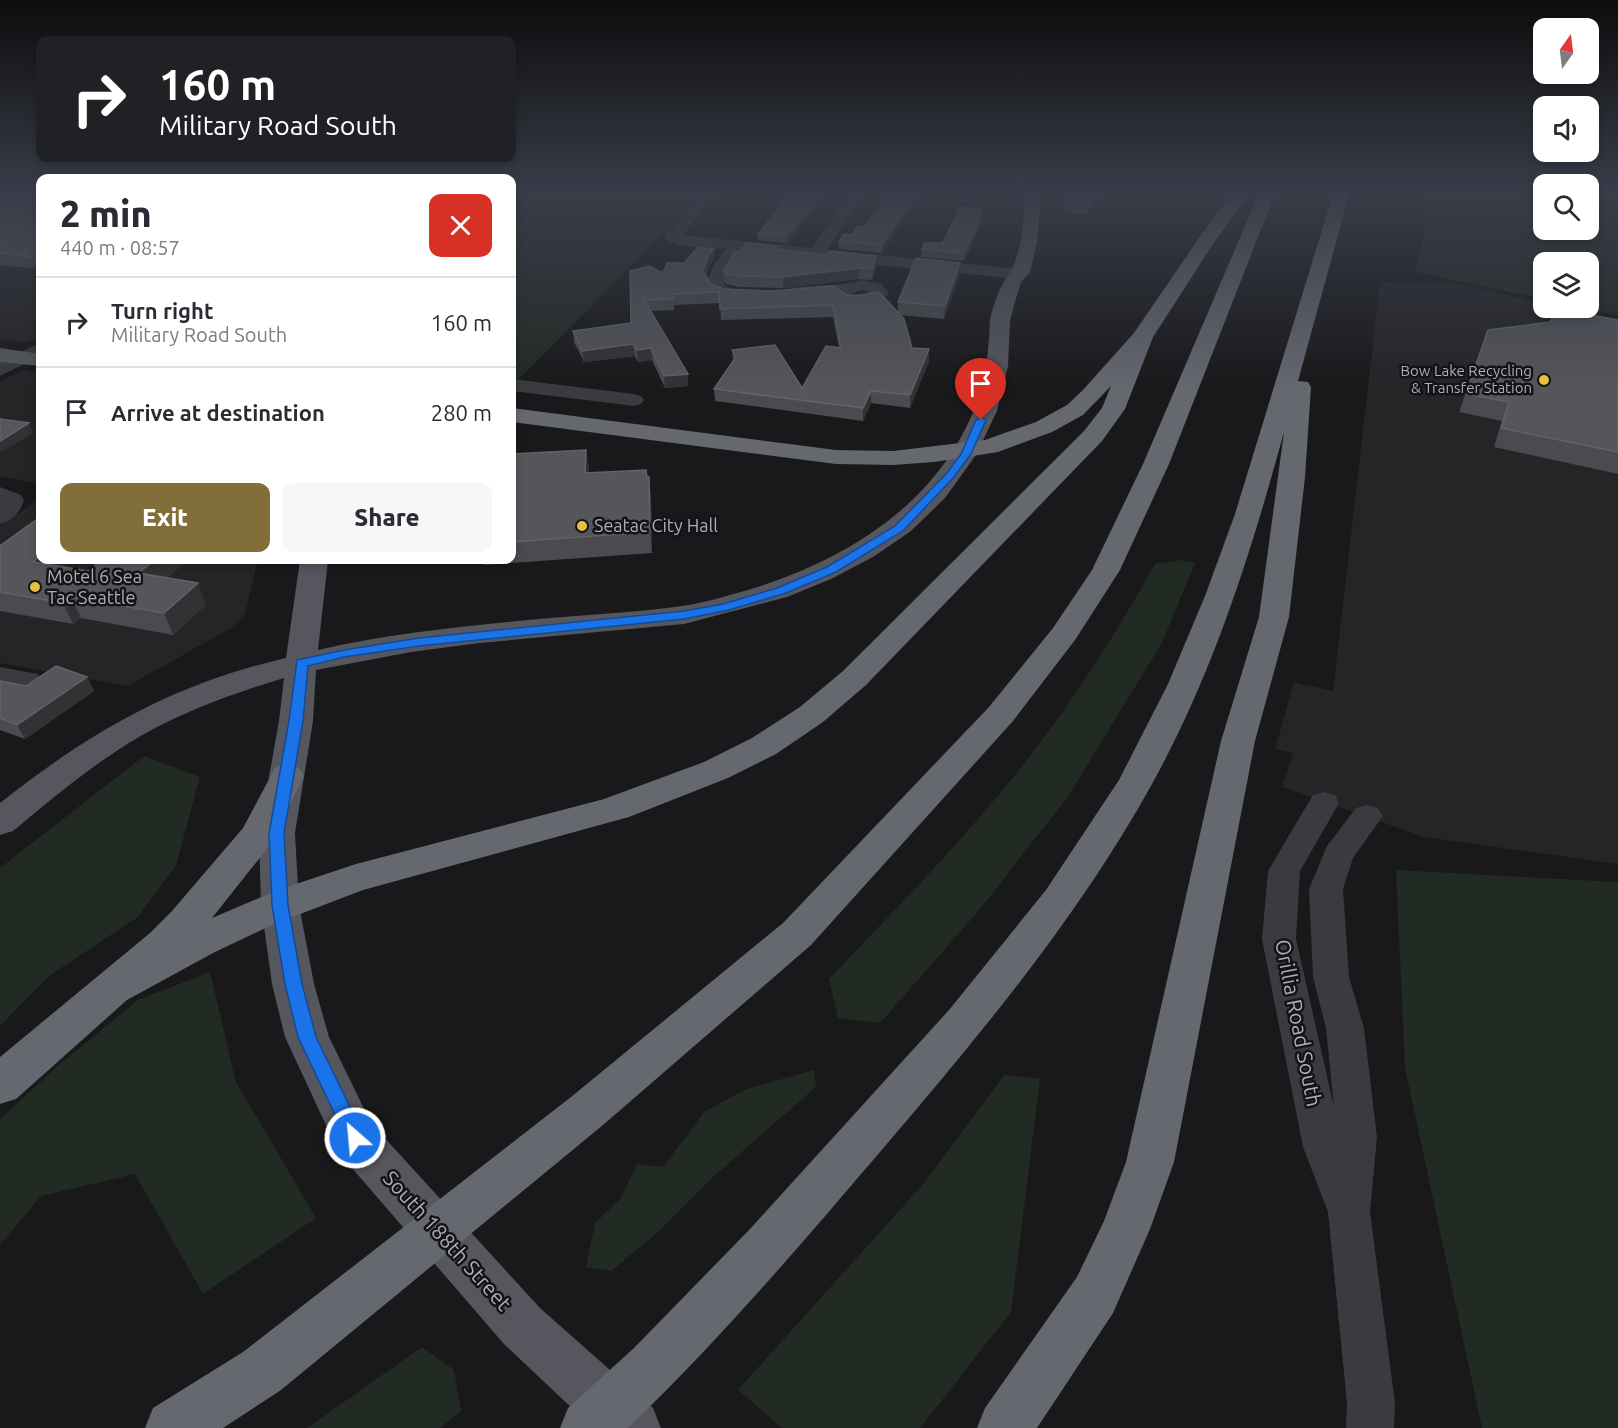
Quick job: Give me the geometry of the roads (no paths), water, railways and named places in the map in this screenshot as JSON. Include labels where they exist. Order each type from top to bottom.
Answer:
[{"type":"highway","points":[[516,416],[836,457],[893,458],[989,447],[1044,427],[1075,410],[1142,337],[1195,258]]},
{"type":"highway","points":[[173,1428],[262,1371],[587,1112],[797,934],[1001,714],[1064,634],[1106,570],[1156,464],[1241,258]]},
{"type":"highway","points":[[588,1428],[653,1367],[737,1279],[964,1023],[1060,900],[1135,783],[1184,684],[1220,596],[1248,514],[1323,258]]},
{"type":"highway","points":[[1016,1418],[1095,1295],[1125,1229],[1150,1162],[1238,741],[1274,617],[1292,477],[1305,319]]},
{"type":"highway","points":[[108,990],[216,932],[280,905],[354,878],[634,801],[696,778],[764,746],[807,719],[854,680],[1093,436],[1113,409],[1142,337]]},
{"type":"highway","points":[[0,1085],[164,944],[257,836],[287,776]]},
{"type":"main road","points":[[0,822],[74,763],[149,718],[219,688],[302,663],[419,642],[684,615],[724,608],[781,591],[831,570],[899,529],[935,492],[966,454],[986,409],[1000,339],[1000,322],[1012,281],[1019,274],[1023,258]]},
{"type":"main road","points":[[0,355],[35,356]]},
{"type":"main road","name":"South 188th Street","points":[[314,564],[296,721],[277,833],[280,905],[293,984],[307,1037],[355,1138],[522,1326],[633,1428]]},
{"type":"street","points":[[728,258],[713,280],[715,286],[730,294],[774,295],[844,289]]},
{"type":"street","points":[[853,258],[1019,274]]},
{"type":"street","points":[[0,370],[35,356]]},
{"type":"street","points":[[516,385],[634,400]]},
{"type":"street","points":[[0,675],[28,680]]},
{"type":"street","name":"Orillia Road South","points":[[1324,803],[1284,871],[1279,939],[1323,1147],[1349,1212]]},
{"type":"street","name":"Orillia Road South","points":[[1367,816],[1338,854],[1326,889],[1331,977],[1345,1028],[1357,1137],[1349,1212],[1371,1403],[1370,1428]]},
{"type":"place","name":"Bow Lake Recycling & Transfer Station","points":[[1544,380]]},
{"type":"place","name":"Seatac City Hall","points":[[582,526]]},
{"type":"place","name":"Motel 6 Sea Tac Seattle","points":[[35,587]]}]
